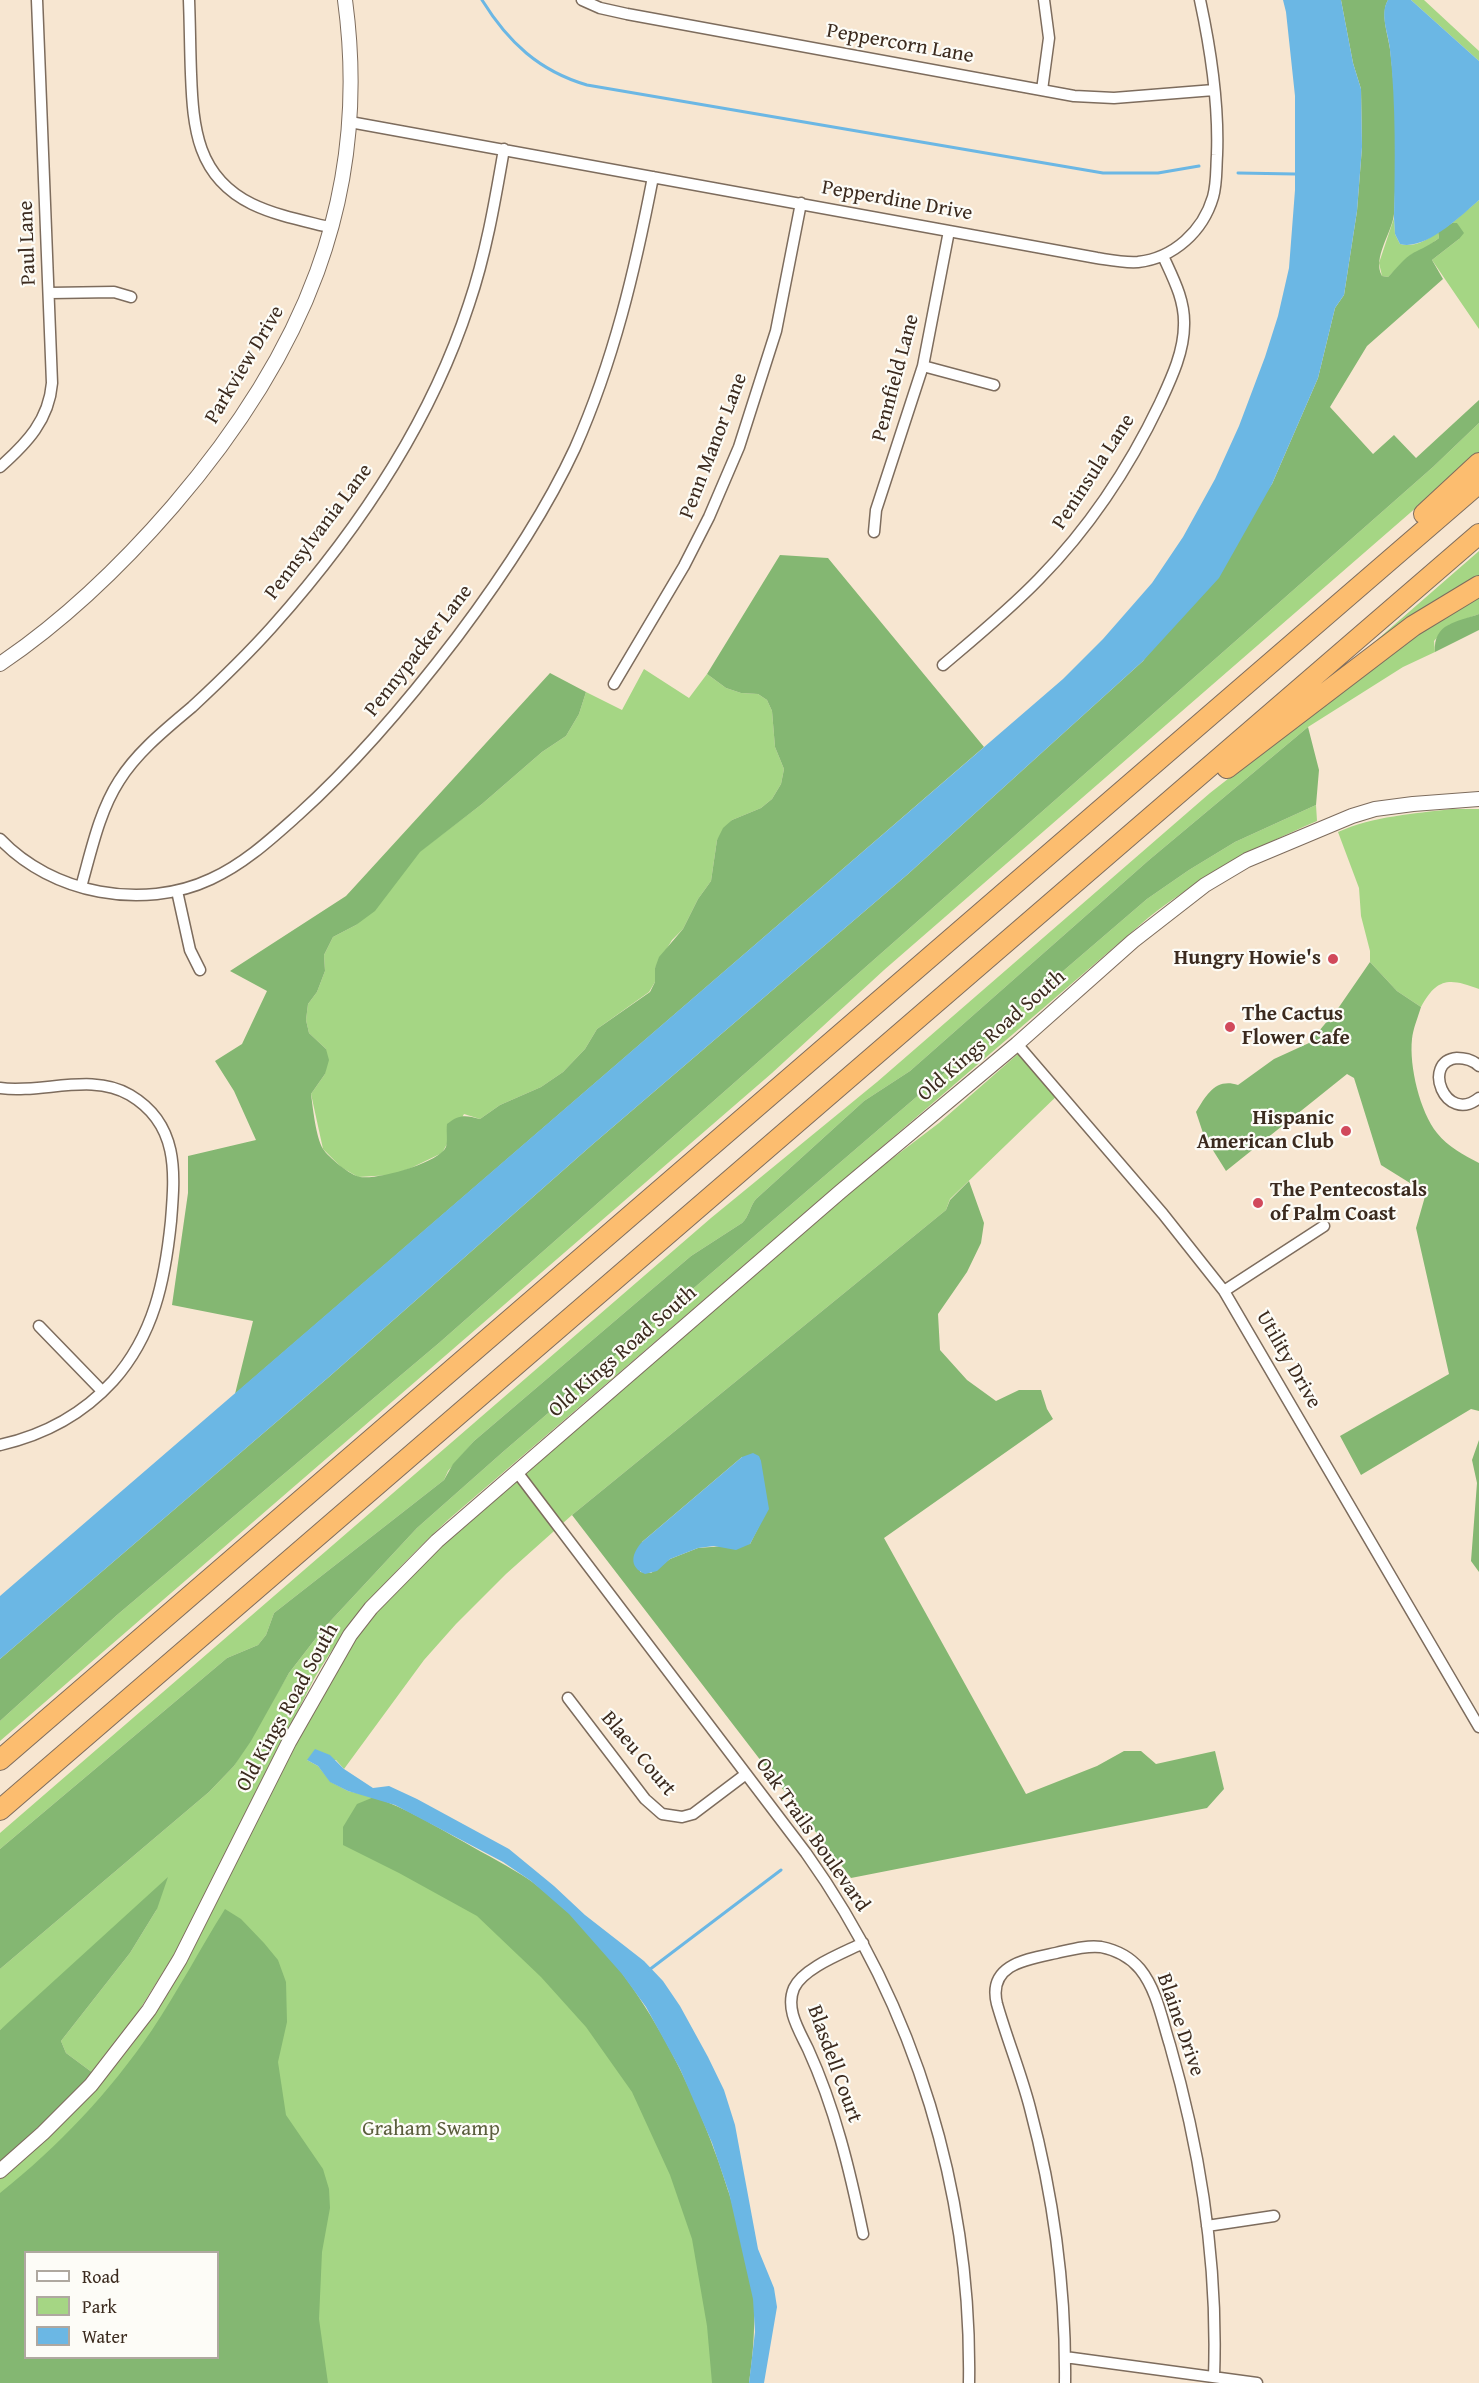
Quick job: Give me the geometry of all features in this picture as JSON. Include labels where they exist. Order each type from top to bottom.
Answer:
[{"type":"highway","points":[[1202,724],[1226,685],[1413,524],[1479,463]]},
{"type":"highway","points":[[0,1760],[1479,483]]},
{"type":"highway","points":[[0,1810],[1479,534]]},
{"type":"highway","points":[[1163,807],[1227,768],[1413,626],[1479,586]]},
{"type":"street","name":"Paul Lane","points":[[0,467],[33,434],[42,421],[49,404],[53,372],[37,0]]},
{"type":"street","points":[[189,0],[194,126],[202,152],[212,168],[226,185],[252,204],[282,215],[332,228]]},
{"type":"street","name":"Parkview Drive","points":[[0,664],[60,619],[101,583],[150,533],[198,477],[250,404],[286,345],[319,270],[332,228],[344,169],[350,122],[350,52],[345,0]]},
{"type":"street","name":"Peppercorn Lane","points":[[582,0],[600,8],[627,14],[1088,98],[1214,90]]},
{"type":"street","points":[[1042,90],[1049,38],[1044,0]]},
{"type":"street","name":"Pepperdine Drive","points":[[350,122],[949,231],[1118,261],[1137,262],[1162,256],[1180,246],[1193,233],[1208,211],[1213,196],[1217,136],[1214,90],[1200,0]]},
{"type":"street","name":"Pennsylvania Lane","points":[[81,887],[104,812],[125,771],[157,737],[230,671],[285,612],[356,520],[418,424],[446,366],[472,296],[487,239],[504,149]]},
{"type":"street","name":"Pennypacker Lane","points":[[2,845],[34,866],[81,887],[105,893],[131,895],[177,891],[210,880],[238,864],[276,835],[321,795],[375,739],[426,678],[508,566],[561,475],[605,375],[633,275],[653,177]]},
{"type":"street","name":"Penn Manor Lane","points":[[614,684],[692,551],[739,447],[776,331],[801,203]]},
{"type":"street","name":"Pennfield Lane","points":[[874,532],[876,510],[923,366],[949,231]]},
{"type":"street","name":"Peninsula Lane","points":[[944,665],[1025,593],[1056,561],[1096,512],[1141,441],[1173,372],[1184,338],[1182,302],[1162,256]]},
{"type":"street","points":[[50,293],[114,292],[131,297]]},
{"type":"street","points":[[923,366],[994,385]]},
{"type":"street","name":"Old Kings Road South","points":[[0,2171],[43,2133],[91,2085],[148,2010],[180,1959],[289,1742],[350,1635],[371,1608],[437,1541],[840,1192],[1017,1044],[1169,910],[1204,885],[1247,860],[1309,832],[1375,809],[1479,799]]},
{"type":"street","points":[[177,891],[190,950],[200,970]]},
{"type":"street","name":"Utility Drive","points":[[1017,1044],[1159,1209],[1224,1291],[1479,1727]]},
{"type":"street","points":[[1479,1066],[1474,1061],[1463,1058],[1452,1059],[1444,1064],[1439,1072],[1444,1095],[1453,1103],[1462,1105],[1479,1098]]},
{"type":"street","points":[[0,1088],[29,1090],[87,1084],[111,1087],[131,1095],[146,1107],[158,1122],[169,1144],[173,1158],[174,1183],[168,1253],[160,1293],[150,1322],[137,1348],[120,1372],[82,1409],[52,1427],[24,1439],[0,1445]]},
{"type":"street","points":[[1224,1291],[1324,1226]]},
{"type":"street","points":[[39,1326],[102,1391]]},
{"type":"street","name":"Oak Trails Boulevard","points":[[517,1472],[826,1881],[862,1943],[909,2042],[938,2132],[961,2242],[968,2316],[969,2383]]},
{"type":"street","name":"Blaeu Court","points":[[568,1698],[645,1799],[662,1814],[682,1816],[697,1812],[746,1774]]},
{"type":"street","name":"Blasdell Court","points":[[862,1943],[805,1975],[794,1989],[791,2001],[792,2013],[819,2076],[840,2136],[863,2234]]},
{"type":"street","name":"Blaine Drive","points":[[1065,2383],[1060,2271],[1045,2169],[1024,2086],[996,2000],[998,1982],[1010,1966],[1023,1960],[1094,1947],[1122,1954],[1142,1972],[1156,2001],[1179,2079],[1195,2149],[1207,2226],[1213,2297],[1214,2377]]},
{"type":"street","points":[[1207,2226],[1274,2216]]},
{"type":"street","points":[[1065,2357],[1257,2383]]},
{"type":"green space","points":[[1341,0],[1388,0],[1385,18],[1394,90],[1396,173],[1394,214],[1379,261],[1382,276],[1388,277],[1410,255],[1439,238],[1438,232],[1452,223],[1457,223],[1464,233],[1432,260],[1443,279],[1367,346],[1330,407],[1373,454],[1394,435],[1416,458],[1479,400],[1479,423],[1433,467],[439,1343],[117,1615],[0,1721],[0,1659],[908,874],[1143,661],[1272,484],[1318,378],[1335,308],[1344,295],[1357,211],[1362,147],[1361,89],[1353,63]]},
{"type":"green space","points":[[1411,0],[1424,0],[1479,51],[1479,61]]},
{"type":"green space","points":[[1479,200],[1479,329],[1432,260],[1459,239],[1457,223],[1452,223]]},
{"type":"green space","points":[[1394,218],[1395,234],[1400,244],[1415,244],[1438,232],[1439,238],[1423,250],[1412,254],[1388,277],[1382,276],[1379,263]]},
{"type":"green space","points":[[1479,423],[1479,453],[884,970],[772,1073],[0,1741],[0,1721],[117,1615],[439,1343],[1433,467]]},
{"type":"green space","points":[[1479,551],[1479,581],[1363,652]]},
{"type":"green space","points":[[780,555],[828,558],[984,747],[235,1394],[253,1321],[172,1305],[188,1193],[188,1156],[256,1140],[234,1091],[215,1061],[242,1044],[267,991],[230,971],[346,896],[550,673],[586,692],[579,714],[566,736],[542,752],[482,804],[420,852],[375,911],[356,925],[333,937],[324,955],[325,971],[317,992],[308,1004],[306,1020],[309,1033],[326,1049],[329,1060],[325,1074],[311,1094],[318,1137],[323,1149],[335,1161],[360,1177],[393,1173],[432,1159],[446,1147],[447,1124],[455,1118],[463,1116],[480,1119],[500,1105],[541,1087],[563,1072],[585,1049],[597,1029],[650,992],[655,982],[655,968],[659,957],[683,929],[698,899],[711,881],[717,840],[723,828],[732,820],[761,808],[772,799],[781,784],[784,769],[775,747],[772,711],[767,700],[758,694],[741,693],[726,688],[707,674]]},
{"type":"green space","points":[[1479,593],[1479,614],[1449,625],[1434,641],[1435,652],[1403,667],[1308,727],[1149,860],[910,1071],[864,1101],[756,1199],[742,1223],[691,1256],[474,1441],[448,1471],[444,1480],[274,1613],[266,1635],[258,1645],[227,1658],[0,1849],[0,1833],[711,1218],[877,1082],[1210,793],[1404,641]]},
{"type":"green space","points":[[1479,614],[1479,630],[1435,652],[1435,642],[1442,629]]},
{"type":"green space","points":[[644,669],[689,698],[707,674],[726,688],[741,693],[758,694],[767,700],[772,711],[775,747],[784,769],[781,784],[772,799],[761,808],[732,820],[717,840],[711,881],[698,899],[683,929],[672,940],[655,968],[655,982],[649,992],[597,1029],[585,1049],[563,1072],[541,1087],[500,1105],[480,1119],[464,1114],[442,1153],[391,1175],[358,1177],[341,1167],[323,1149],[311,1094],[325,1074],[326,1049],[309,1033],[306,1020],[308,1004],[317,992],[325,971],[324,955],[333,937],[356,925],[419,852],[482,804],[542,752],[566,736],[579,714],[586,692],[622,710]]},
{"type":"green space","points":[[1308,727],[1319,770],[1316,805],[1235,842],[1147,899],[504,1451],[417,1528],[323,1629],[289,1673],[251,1741],[234,1766],[209,1792],[0,1969],[0,1849],[227,1658],[258,1645],[266,1635],[274,1613],[444,1480],[453,1464],[474,1441],[691,1256],[742,1223],[756,1199],[864,1101],[910,1071],[1149,860]]},
{"type":"green space","points":[[1316,805],[1317,821],[1230,864],[1189,888],[1148,918],[449,1519],[411,1556],[359,1614],[328,1656],[314,1679],[175,1953],[130,2025],[93,2073],[66,2053],[61,2041],[130,1953],[157,1909],[0,2030],[0,1969],[209,1792],[234,1766],[289,1673],[323,1629],[417,1528],[1147,899],[1235,842]]},
{"type":"green space","points":[[1451,809],[1479,809],[1479,989],[1460,983],[1445,983],[1433,990],[1421,1007],[1397,991],[1370,962],[1370,951],[1361,916],[1359,888],[1338,832],[1380,819]]},
{"type":"green space","points":[[1370,962],[1397,991],[1421,1007],[1413,1035],[1412,1062],[1417,1088],[1431,1124],[1446,1142],[1479,1163],[1479,1411],[1471,1409],[1361,1475],[1340,1436],[1449,1374],[1416,1228],[1426,1193],[1381,1165],[1354,1078],[1347,1074],[1226,1171],[1204,1136],[1196,1112],[1213,1089],[1230,1083],[1238,1085],[1274,1059],[1309,1043],[1339,1007]]},
{"type":"green space","name":"Graham Swamp","points":[[1027,1046],[1063,1090],[950,1199],[946,1210],[572,1515],[506,1574],[424,1660],[344,1769],[336,1760],[307,1760],[318,1766],[331,1782],[348,1791],[374,1797],[429,1822],[729,2193],[749,2272],[749,2383],[0,2383],[0,2179],[48,2137],[92,2092],[133,2044],[151,2018],[207,1921],[298,1741],[341,1662],[361,1631],[394,1592],[441,1546],[856,1186],[939,1123]]},
{"type":"green space","points":[[969,1181],[984,1223],[981,1243],[967,1272],[938,1314],[940,1350],[967,1380],[996,1401],[1019,1390],[1041,1390],[1053,1419],[884,1538],[1026,1794],[1097,1766],[1124,1751],[1141,1751],[1156,1764],[1215,1751],[1224,1789],[1207,1808],[851,1878],[572,1515],[946,1210],[950,1200]],"holes":[[[742,1457],[761,1461],[761,1522],[750,1544],[698,1548],[670,1559],[651,1573],[640,1572],[642,1542]]]},
{"type":"green space","points":[[1479,1440],[1479,1572],[1471,1561],[1477,1483],[1472,1460]]},
{"type":"green space","points":[[374,1797],[420,1818],[531,1881],[564,1908],[594,1939],[621,1971],[645,2007],[667,2044],[703,2121],[740,2230],[754,2301],[749,2383],[712,2383],[707,2326],[692,2239],[670,2175],[632,2092],[586,2027],[541,1977],[477,1916],[343,1845],[343,1827],[357,1804]]},
{"type":"green space","points":[[168,1877],[157,1909],[130,1953],[61,2041],[66,2053],[93,2073],[65,2103],[0,2163],[0,2030]]},
{"type":"green space","points":[[225,1909],[241,1919],[278,1960],[286,1982],[287,2022],[278,2062],[286,2115],[323,2169],[329,2189],[330,2208],[322,2252],[319,2319],[328,2383],[0,2383],[0,2193],[63,2138],[82,2118],[119,2075],[162,2015]]},
{"type":"water","points":[[1283,0],[1341,0],[1353,63],[1361,89],[1362,147],[1357,211],[1344,295],[1335,308],[1318,378],[1272,484],[1219,578],[1143,661],[908,874],[0,1659],[0,1596],[1063,679],[1103,639],[1152,583],[1183,537],[1215,479],[1239,426],[1278,316],[1289,268],[1295,190],[1295,96]]},
{"type":"water","points":[[1388,0],[1411,0],[1479,61],[1479,200],[1442,231],[1410,245],[1400,244],[1395,234],[1393,92],[1390,50],[1384,18]]},
{"type":"water","points":[[753,1453],[759,1456],[761,1461],[769,1509],[750,1544],[736,1550],[714,1546],[698,1548],[670,1559],[657,1571],[645,1574],[636,1568],[633,1559],[642,1542],[742,1457]]},
{"type":"water","points":[[315,1749],[330,1755],[344,1769],[373,1788],[389,1786],[509,1849],[585,1915],[644,1961],[663,1981],[680,2006],[708,2057],[724,2090],[735,2125],[758,2249],[774,2288],[777,2307],[764,2383],[749,2383],[755,2332],[753,2299],[729,2193],[712,2143],[680,2069],[646,2007],[622,1974],[569,1914],[531,1881],[503,1862],[395,1805],[348,1791],[330,1782],[318,1766],[307,1760]]},
{"type":"waterway","points":[[482,0],[503,29],[526,53],[554,72],[587,85],[1103,173],[1158,173],[1199,166]]},
{"type":"waterway","points":[[1238,173],[1295,174]]},
{"type":"waterway","points":[[649,1970],[781,1870]]},
{"type":"place","name":"Hungry Howie's","points":[[1333,959]]},
{"type":"place","name":"The Cactus Flower Cafe","points":[[1230,1027]]},
{"type":"place","name":"Hispanic American Club","points":[[1346,1131]]},
{"type":"place","name":"The Pentecostals of Palm Coast","points":[[1258,1203]]}]
